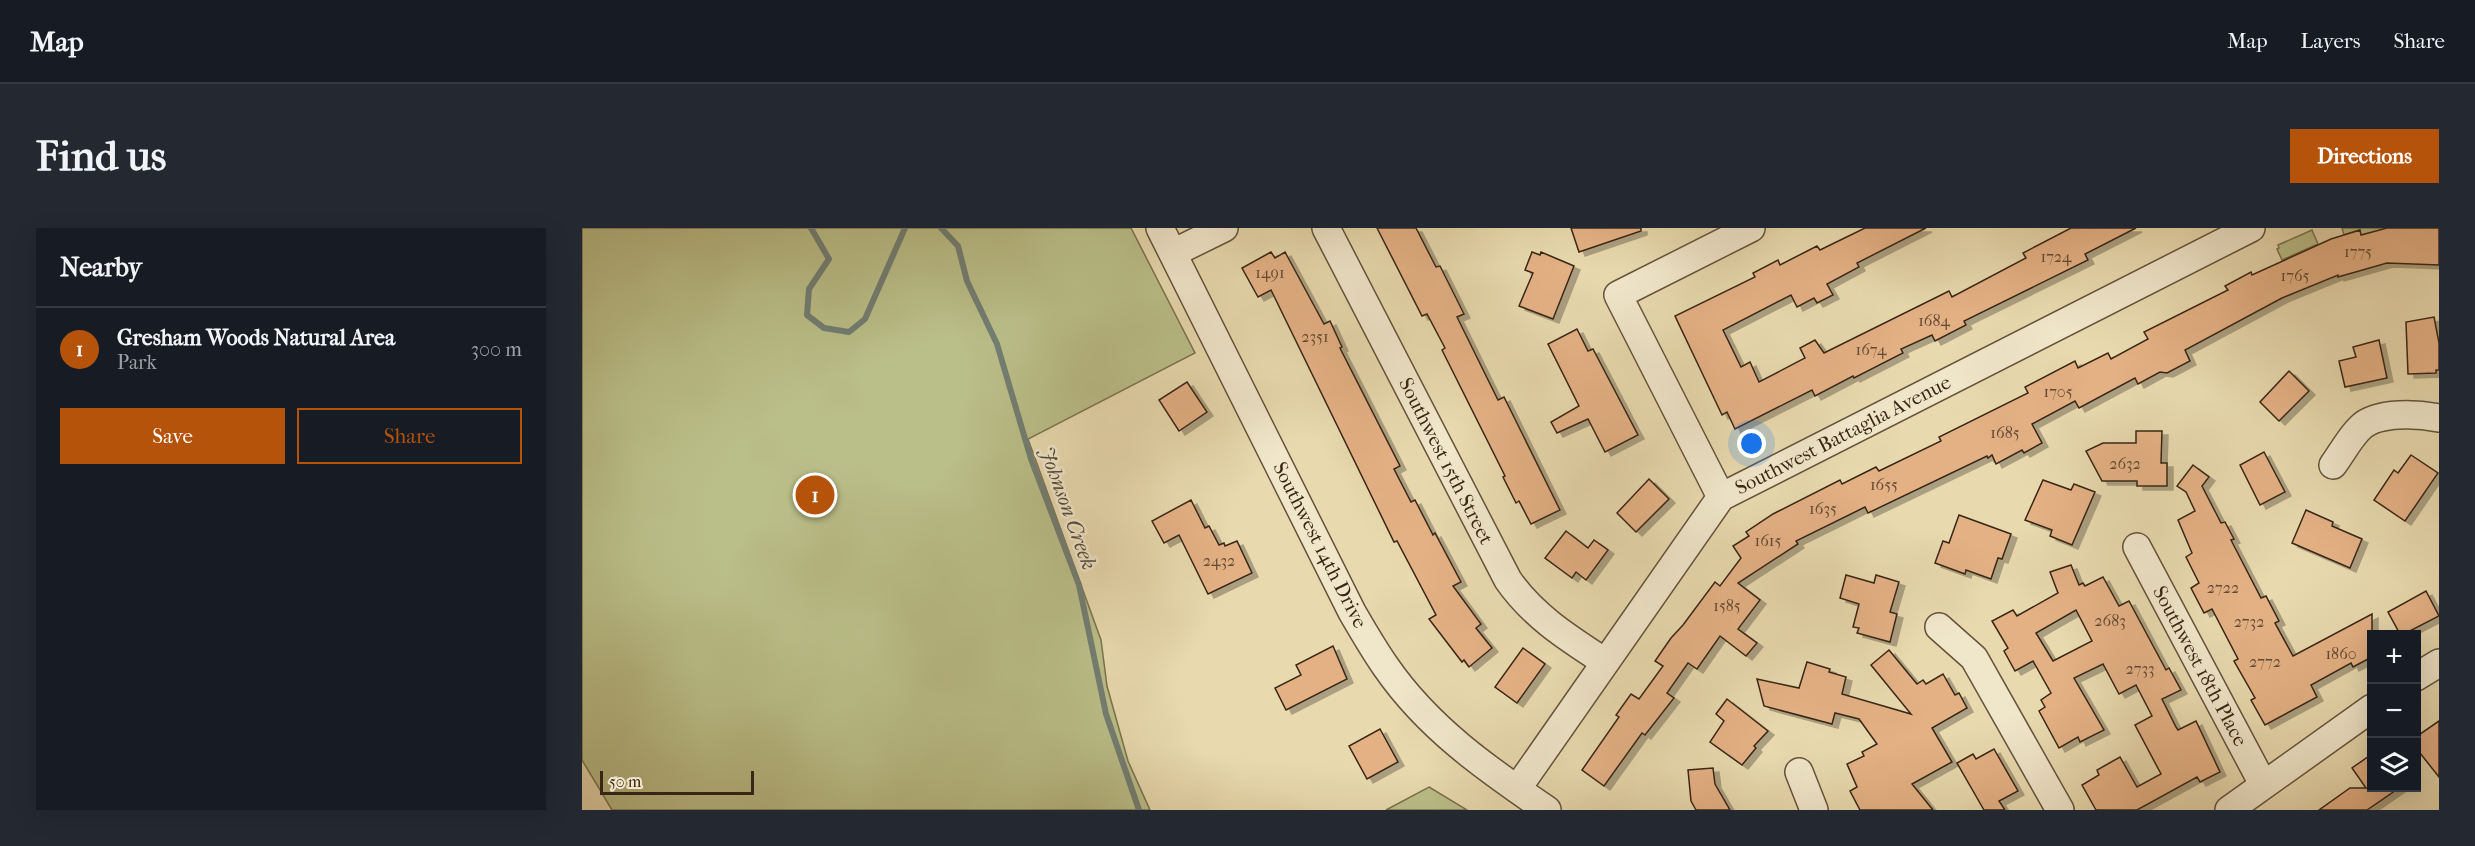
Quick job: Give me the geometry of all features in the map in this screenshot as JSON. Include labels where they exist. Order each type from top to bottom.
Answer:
[{"type":"street","name":"Southwest 14th Drive","points":[[1160,228],[1352,612],[1386,668],[1441,730],[1462,750],[1547,810]]},
{"type":"street","points":[[1173,253],[1224,228]]},
{"type":"street","name":"Southwest 15th Street","points":[[1326,228],[1508,580],[1521,599],[1537,614],[1555,629],[1605,662]]},
{"type":"street","points":[[1721,497],[1618,295],[1751,228]]},
{"type":"street","name":"Southwest Battaglia Avenue","points":[[1517,789],[1721,497],[2251,228]]},
{"type":"street","points":[[2333,465],[2361,426],[2370,421],[2396,416],[2420,415],[2439,418]]},
{"type":"street","name":"Southwest 18th Place","points":[[2138,547],[2263,784]]},
{"type":"street","points":[[1939,627],[1974,658],[2060,810]]},
{"type":"street","points":[[2421,674],[2439,663]]},
{"type":"street","points":[[2229,810],[2367,711]]},
{"type":"street","points":[[1799,772],[1814,810]]},
{"type":"green space","points":[[582,228],[1131,228],[1195,353],[1028,439],[1101,640],[1107,686],[1128,761],[1150,810],[612,810],[582,760]]},
{"type":"green space","points":[[2342,228],[2401,228],[2361,235],[2359,230],[2344,235]]},
{"type":"green space","points":[[2312,230],[2318,244],[2282,260],[2277,249],[2278,245]]},
{"type":"green space","points":[[1429,787],[1467,810],[1386,810]]},
{"type":"building","points":[[1377,228],[1416,228],[1436,267],[1440,266],[1464,314],[1457,317],[1498,400],[1504,397],[1560,510],[1531,524],[1519,501],[1516,503],[1503,477],[1505,476],[1442,350],[1445,348],[1427,314],[1422,316]]},
{"type":"building","points":[[1571,228],[1641,228],[1641,231],[1579,252]]},
{"type":"building","points":[[1865,228],[1926,228],[1857,263],[1859,267],[1827,284],[1833,295],[1817,303],[1814,298],[1797,307],[1791,295],[1723,330],[1741,367],[1750,362],[1759,382],[1805,358],[1800,348],[1815,340],[1824,353],[1949,291],[1952,297],[2026,258],[2023,253],[2071,228],[2136,228],[2085,254],[2088,260],[1964,321],[1966,325],[1935,341],[1932,335],[1901,349],[1903,353],[1854,378],[1853,376],[1815,396],[1812,390],[1735,429],[1727,412],[1722,415],[1675,316],[1755,277],[1753,273],[1778,260],[1780,265],[1817,246],[1820,250]]},
{"type":"building","points":[[2387,228],[2439,228],[2439,265],[2387,263],[2338,277],[2338,275],[2282,298],[2185,350],[2190,361],[2167,373],[2160,372],[2138,384],[2135,378],[2079,408],[2075,401],[2032,424],[2042,443],[2024,453],[2022,450],[1996,464],[1992,455],[1988,458],[1987,456],[1868,513],[1865,507],[1796,541],[1798,544],[1738,583],[1760,600],[1738,629],[1757,643],[1746,656],[1720,636],[1697,669],[1688,663],[1667,693],[1674,698],[1645,735],[1642,733],[1604,786],[1582,770],[1619,717],[1616,715],[1631,694],[1639,699],[1663,666],[1655,661],[1671,638],[1715,582],[1720,586],[1741,558],[1733,546],[1749,536],[1746,532],[1773,514],[1840,480],[1842,484],[1876,467],[1879,471],[1941,441],[1939,437],[2028,393],[2025,387],[2075,361],[2078,368],[2108,353],[2111,359],[2148,339],[2144,332],[2228,290],[2225,286],[2251,272],[2252,275],[2331,239],[2360,230],[2361,235]]},
{"type":"building","points":[[1271,252],[1275,258],[1285,252],[1324,324],[1330,321],[1342,347],[1340,348],[1400,466],[1394,469],[1411,502],[1415,500],[1433,535],[1435,533],[1461,582],[1453,586],[1481,624],[1476,628],[1492,648],[1469,667],[1464,660],[1462,662],[1429,619],[1436,615],[1397,541],[1394,542],[1271,290],[1258,297],[1242,268]]},
{"type":"building","points":[[1532,252],[1540,255],[1541,252],[1574,266],[1553,319],[1519,306],[1533,273],[1525,270]]},
{"type":"building","points":[[2434,317],[2439,343],[2439,370],[2436,370],[2436,373],[2408,374],[2406,322]]},
{"type":"building","points":[[1577,329],[1588,351],[1593,349],[1638,435],[1605,452],[1588,419],[1557,433],[1551,422],[1579,406],[1548,344]]},
{"type":"building","points":[[2379,340],[2387,378],[2345,387],[2339,361],[2356,357],[2353,347]]},
{"type":"building","points":[[2289,371],[2309,391],[2279,421],[2260,402]]},
{"type":"building","points":[[1187,382],[1207,412],[1179,431],[1159,400]]},
{"type":"building","points":[[2136,431],[2162,431],[2161,463],[2167,463],[2167,486],[2137,486],[2137,481],[2102,481],[2086,451],[2103,443],[2136,443]]},
{"type":"building","points":[[2264,452],[2285,492],[2260,505],[2240,465]]},
{"type":"building","points":[[2411,455],[2438,473],[2405,521],[2374,500],[2394,470],[2398,473]]},
{"type":"building","points":[[2193,465],[2209,477],[2202,486],[2221,523],[2225,522],[2234,539],[2231,540],[2261,598],[2266,596],[2279,621],[2275,623],[2293,656],[2372,614],[2372,630],[2367,630],[2367,660],[2353,667],[2351,663],[2311,685],[2317,697],[2265,725],[2251,700],[2255,698],[2234,661],[2238,659],[2212,609],[2204,613],[2191,588],[2199,583],[2186,557],[2192,553],[2178,520],[2195,511],[2186,492],[2177,486]]},
{"type":"building","points":[[1649,479],[1669,499],[1636,532],[1617,513]]},
{"type":"building","points":[[2043,480],[2071,490],[2074,484],[2095,492],[2072,545],[2050,536],[2052,530],[2025,520]]},
{"type":"building","points":[[1191,500],[1205,528],[1209,526],[1219,545],[1224,543],[1225,546],[1237,541],[1252,573],[1208,594],[1179,535],[1164,543],[1152,521]]},
{"type":"building","points":[[2306,510],[2333,522],[2332,526],[2362,539],[2350,568],[2292,543]]},
{"type":"building","points":[[1959,515],[2011,534],[2002,559],[1998,558],[1991,579],[1966,570],[1965,574],[1935,563],[1943,541],[1949,543]]},
{"type":"building","points":[[1566,531],[1588,548],[1594,540],[1608,550],[1586,580],[1576,572],[1572,578],[1545,558]]},
{"type":"building","points":[[2071,565],[2079,585],[2083,583],[2085,586],[2103,577],[2119,606],[2129,601],[2166,670],[2169,668],[2181,690],[2162,699],[2176,727],[2178,730],[2196,721],[2220,772],[2200,782],[2197,777],[2137,810],[2096,810],[2082,785],[2099,775],[2097,770],[2120,757],[2137,787],[2161,774],[2135,725],[2152,716],[2136,685],[2119,694],[2103,664],[2074,678],[2104,730],[2080,742],[2078,737],[2059,748],[2039,711],[2045,707],[2041,700],[2051,693],[2033,661],[2015,671],[2004,651],[2008,648],[1992,621],[2013,610],[2017,616],[2058,593],[2050,572]],"holes":[[[2076,610],[2092,641],[2053,661],[2036,633]]]},
{"type":"building","points":[[1846,575],[1874,583],[1876,575],[1899,582],[1890,612],[1897,614],[1890,642],[1857,633],[1859,628],[1853,627],[1859,604],[1840,598]]},
{"type":"building","points":[[2426,591],[2439,616],[2412,630],[2398,630],[2388,612]]},
{"type":"building","points":[[1333,646],[1347,679],[1286,710],[1275,688],[1301,675],[1296,665]]},
{"type":"building","points":[[1523,648],[1545,664],[1517,703],[1495,687]]},
{"type":"building","points":[[1889,650],[1917,684],[1923,680],[1926,684],[1943,674],[1955,695],[1959,693],[1967,708],[1932,728],[1952,762],[1912,784],[1933,810],[1860,810],[1850,791],[1857,787],[1847,764],[1864,756],[1862,752],[1877,744],[1859,719],[1835,713],[1832,724],[1764,706],[1757,679],[1799,688],[1807,662],[1846,677],[1842,694],[1911,714],[1871,665]]},
{"type":"building","points":[[1727,699],[1768,731],[1754,746],[1756,748],[1742,765],[1710,742],[1724,721],[1716,714]]},
{"type":"building","points":[[2439,721],[2439,777],[2421,754],[2421,734]]},
{"type":"building","points":[[1380,729],[1398,762],[1367,779],[1349,746]]},
{"type":"building","points":[[1994,749],[2018,791],[1999,801],[2005,810],[1984,810],[1957,763],[1973,754],[1976,759]]},
{"type":"building","points":[[2367,758],[2367,792],[2393,792],[2367,810],[2319,810],[2350,788],[2366,788],[2352,768]]},
{"type":"building","points":[[1713,768],[1715,784],[1730,810],[1696,810],[1691,801],[1688,770]]},
{"type":"waterway","name":"Johnson Creek","points":[[811,228],[829,259],[809,289],[807,315],[824,328],[849,332],[865,319],[905,228]]},
{"type":"waterway","name":"Johnson Creek","points":[[941,228],[958,246],[967,281],[997,344],[1031,459],[1079,585],[1106,714],[1139,810]]},
{"type":"place","name":"Gresham Woods Natural Area","points":[[815,495]]}]
